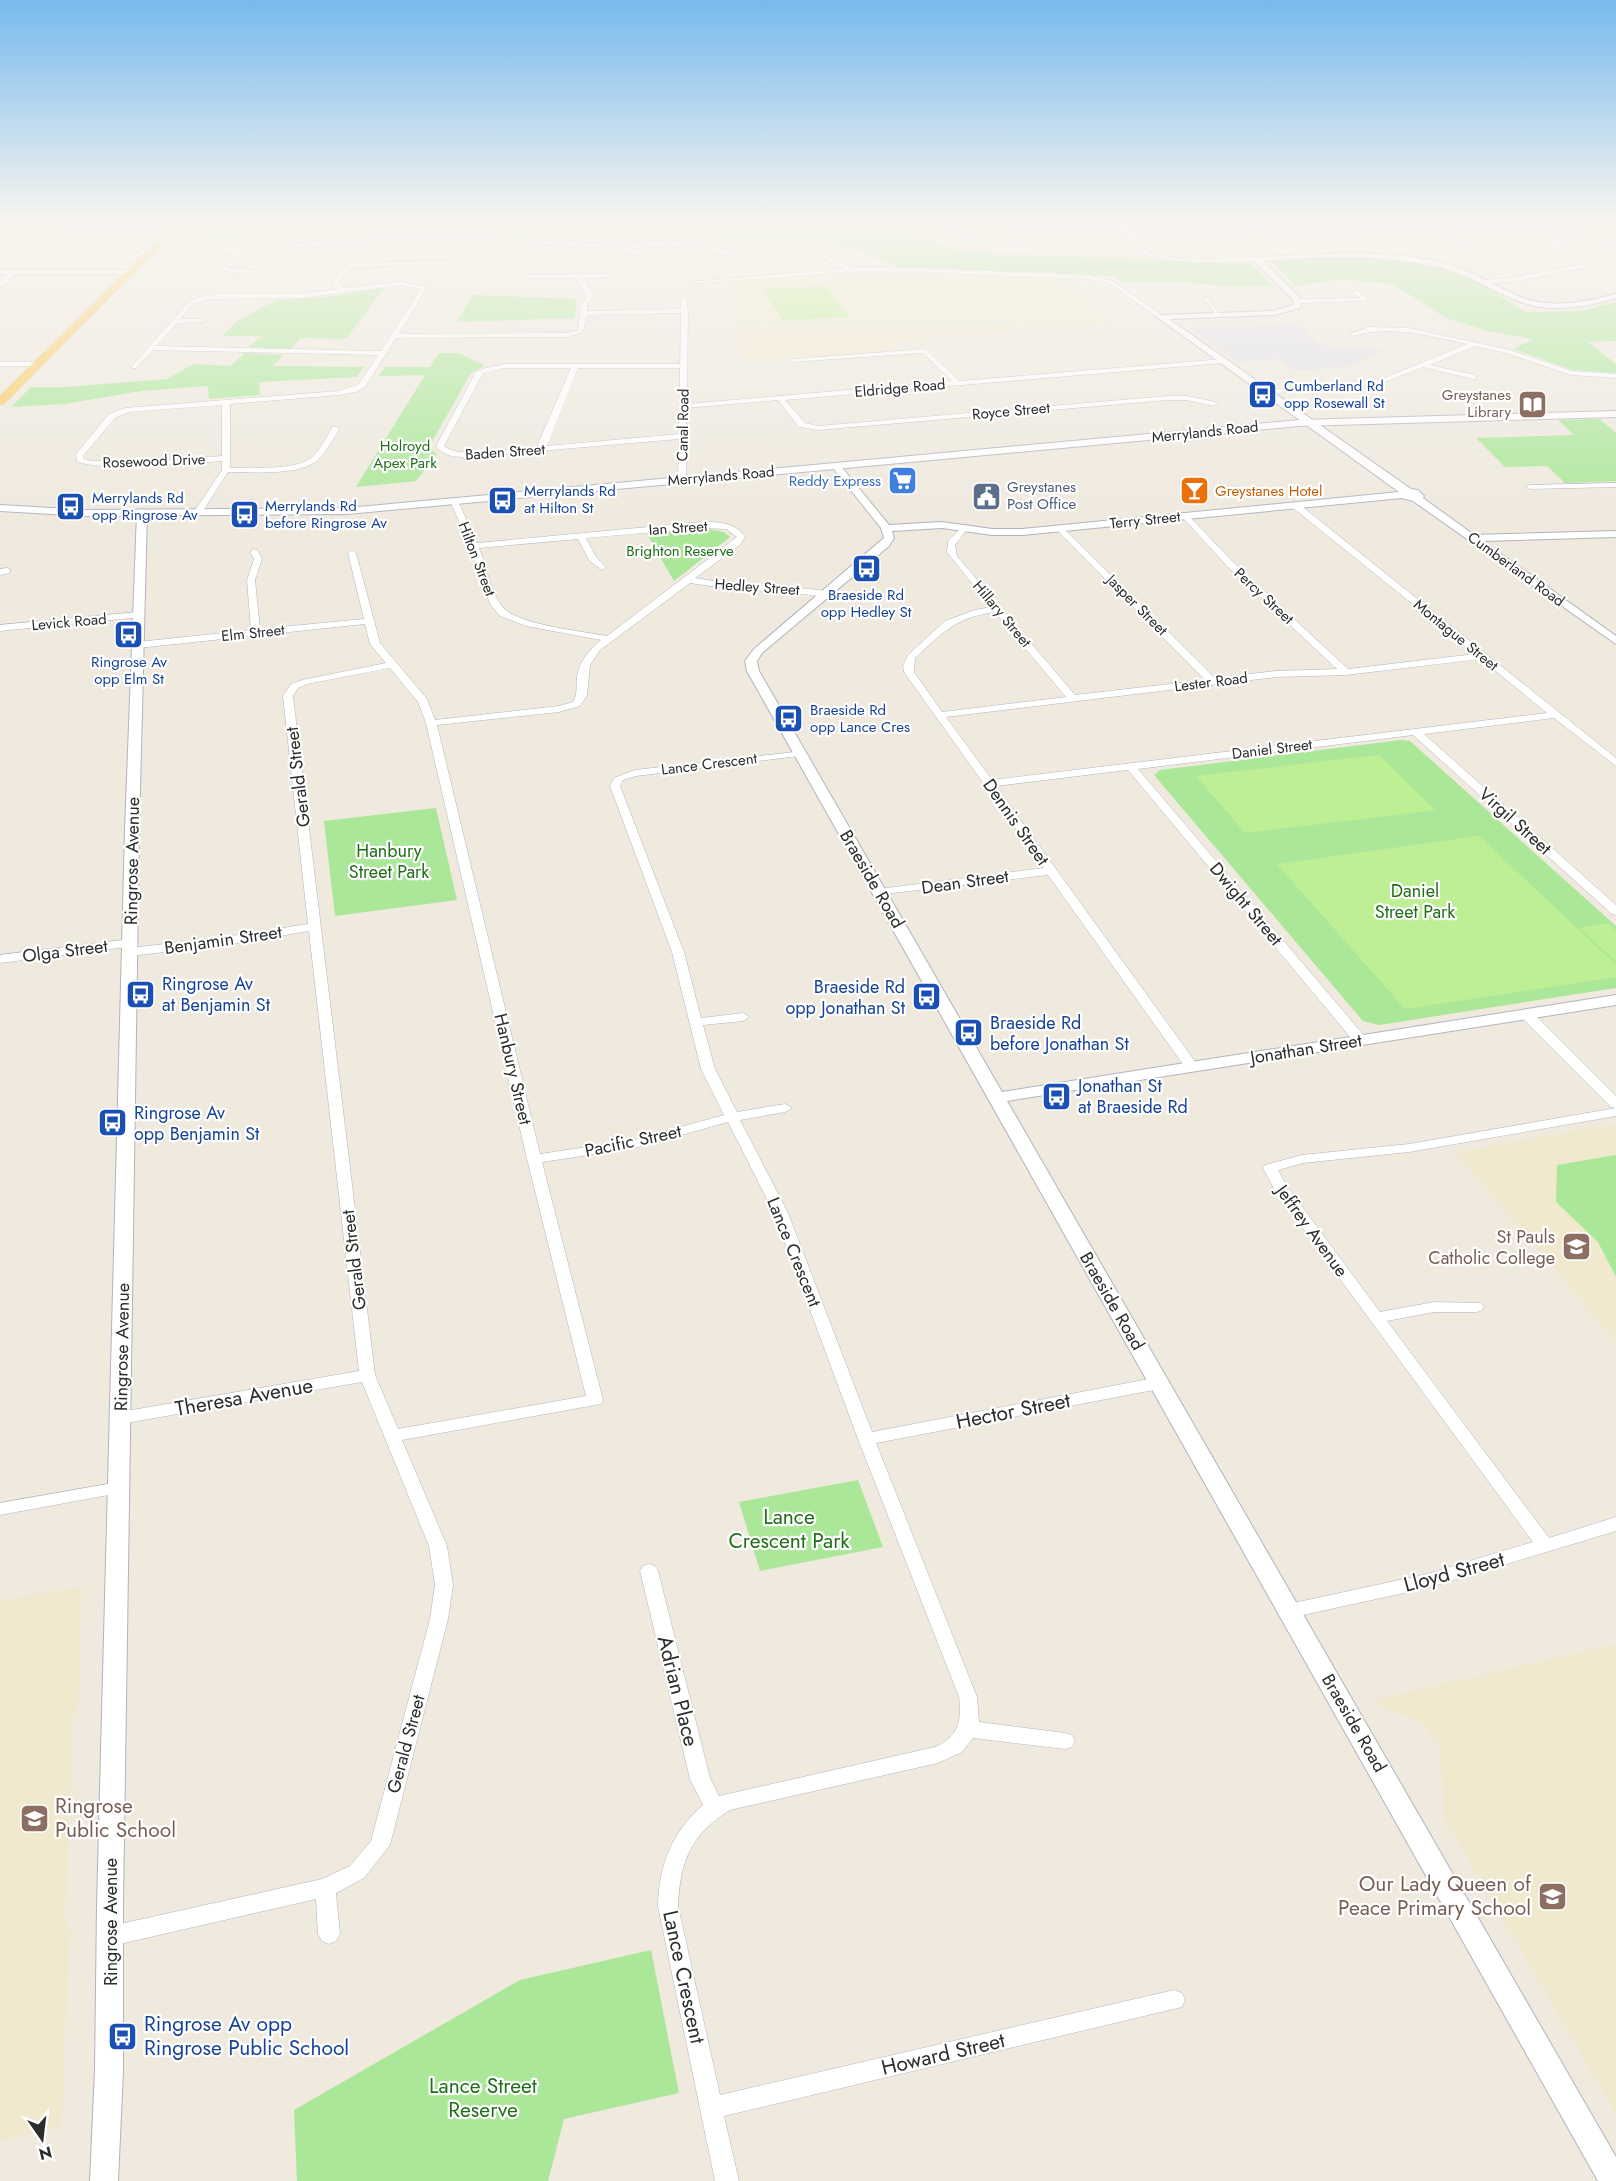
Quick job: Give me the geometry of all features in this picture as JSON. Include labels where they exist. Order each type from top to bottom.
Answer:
[{"type":"highway","points":[[7,378],[75,322]]},
{"type":"highway","points":[[0,402],[30,361]]},
{"type":"main road","name":"Merrylands Road","points":[[0,508],[41,511],[142,512],[347,511],[1310,422],[1616,414]]},
{"type":"main road","name":"Merrylands Road","points":[[0,514],[41,511]]},
{"type":"street","points":[[134,367],[175,322]]},
{"type":"street","points":[[198,512],[226,470],[226,401],[356,391],[404,322]]},
{"type":"street","points":[[576,333],[582,329],[583,322]]},
{"type":"street","name":"Canal Road","points":[[682,480],[685,322]]},
{"type":"street","name":"Cumberland Road","points":[[1168,322],[1616,641]]},
{"type":"street","points":[[1353,334],[1369,329],[1398,329],[1508,351],[1571,373],[1616,376]]},
{"type":"street","points":[[394,336],[576,333],[586,337]]},
{"type":"street","points":[[1268,392],[1379,382],[1476,344]]},
{"type":"street","points":[[151,348],[383,353]]},
{"type":"street","points":[[793,361],[925,351],[958,383]]},
{"type":"street","points":[[0,364],[30,361]]},
{"type":"street","name":"Eldridge Road","points":[[684,406],[1223,361]]},
{"type":"street","points":[[1423,365],[1473,377]]},
{"type":"street","name":"Baden Street","points":[[683,436],[463,455],[444,452],[440,446],[483,370],[505,366],[684,366]]},
{"type":"street","points":[[544,449],[542,444],[575,366]]},
{"type":"street","points":[[780,398],[802,425],[809,428]]},
{"type":"street","name":"Royce Street","points":[[794,433],[809,428],[1168,398],[1187,398],[1213,404]]},
{"type":"street","name":"Rosewood Drive","points":[[226,401],[143,407],[120,412],[112,417],[79,454],[78,461],[153,463],[227,458]]},
{"type":"street","points":[[226,470],[308,465],[336,428]]},
{"type":"street","points":[[836,466],[886,528]]},
{"type":"street","points":[[1530,488],[1616,485]]},
{"type":"street","name":"Terry Street","points":[[886,528],[934,525],[1005,532],[1061,529],[1409,495]]},
{"type":"street","name":"Hilton Street","points":[[454,501],[474,546],[495,604],[503,614],[526,623],[609,639]]},
{"type":"street","name":"Montague Street","points":[[1296,506],[1616,763]]},
{"type":"street","name":"Ringrose Avenue","points":[[104,2181],[109,2070],[120,1418],[142,512]]},
{"type":"street","name":"Percy Street","points":[[1186,516],[1230,564],[1346,672]]},
{"type":"street","name":"Ian Street","points":[[474,546],[702,525],[724,526],[738,532],[741,536],[739,541],[689,580],[597,648],[584,667],[583,698],[578,704]]},
{"type":"street","name":"Braeside Road","points":[[886,528],[890,536],[885,544],[758,651],[751,661],[754,673],[1614,2181]]},
{"type":"street","name":"Hillary Street","points":[[964,528],[950,543],[950,550],[1073,699]]},
{"type":"street","name":"Jasper Street","points":[[1061,529],[1213,682]]},
{"type":"street","points":[[1473,538],[1616,534]]},
{"type":"street","points":[[581,536],[592,558],[602,567]]},
{"type":"street","points":[[254,552],[258,559],[251,580],[256,633]]},
{"type":"street","name":"Hanbury Street","points":[[352,554],[375,644],[423,701],[431,723],[534,1159],[595,1400],[392,1436]]},
{"type":"street","name":"Hedley Street","points":[[689,580],[730,587],[797,589],[825,594]]},
{"type":"street","name":"Dennis Street","points":[[998,609],[978,612],[950,621],[910,660],[908,666],[911,675],[1192,1067]]},
{"type":"street","name":"Levick Road","points":[[0,628],[138,615]]},
{"type":"street","name":"Elm Street","points":[[138,645],[369,621]]},
{"type":"street","name":"Lester Road","points":[[939,715],[1276,674],[1346,672],[1483,656]]},
{"type":"street","name":"Gerald Street","points":[[111,1936],[325,1888],[357,1872],[380,1845],[441,1608],[444,1585],[438,1546],[367,1375],[288,694],[294,686],[306,682],[393,665]]},
{"type":"street","points":[[431,723],[559,709],[578,704],[591,708]]},
{"type":"street","name":"Daniel Street","points":[[989,784],[1555,715]]},
{"type":"street","name":"Virgil Street","points":[[1414,731],[1616,911]]},
{"type":"street","points":[[1600,751],[1616,749]]},
{"type":"street","name":"Lance Crescent","points":[[727,2181],[670,1917],[668,1895],[670,1869],[680,1844],[698,1822],[715,1808],[738,1797],[938,1755],[958,1746],[969,1729],[971,1710],[968,1697],[866,1439],[781,1213],[708,1069],[678,952],[615,786],[614,777],[635,773],[799,753]]},
{"type":"street","name":"Dwight Street","points":[[1131,767],[1361,1041]]},
{"type":"street","name":"Dean Street","points":[[879,893],[1050,870]]},
{"type":"street","name":"Benjamin Street","points":[[131,948],[224,941],[316,926]]},
{"type":"street","name":"Olga Street","points":[[0,959],[131,948]]},
{"type":"street","name":"Jonathan Street","points":[[997,1098],[1616,1000]]},
{"type":"street","points":[[1526,1014],[1616,1104]]},
{"type":"street","points":[[696,1022],[743,1017]]},
{"type":"street","name":"Pacific Street","points":[[534,1159],[635,1144],[731,1117],[785,1108]]},
{"type":"street","name":"Jeffrey Avenue","points":[[1545,1546],[1278,1186],[1270,1168],[1289,1161],[1409,1148],[1616,1112]]},
{"type":"street","points":[[1375,1318],[1440,1306],[1476,1307]]},
{"type":"street","name":"Theresa Avenue","points":[[120,1418],[367,1375]]},
{"type":"street","name":"Hector Street","points":[[866,1439],[1159,1383]]},
{"type":"street","points":[[0,1509],[119,1488]]},
{"type":"street","name":"Lloyd Street","points":[[1289,1611],[1427,1581],[1616,1524]]},
{"type":"street","name":"Adrian Place","points":[[649,1571],[700,1779],[715,1808]]},
{"type":"street","points":[[969,1729],[1065,1741]]},
{"type":"street","points":[[325,1888],[329,1934]]},
{"type":"street","name":"Howard Street","points":[[713,2108],[1174,2000]]},
{"type":"shaded area","points":[[739,322],[1114,323],[894,341],[899,350],[809,357],[794,355],[776,359],[741,361]]},
{"type":"shaded area","points":[[1299,325],[1318,344],[1385,350],[1345,367],[1295,371],[1277,358],[1238,362],[1189,328]]},
{"type":"shaded area","name":"St Pauls Catholic College","points":[[1616,1124],[1616,1342],[1456,1152]]},
{"type":"shaded area","name":"Ringrose Public School","points":[[82,1586],[78,1706],[73,1719],[65,1916],[70,1931],[61,2127],[0,2141],[0,1601]]},
{"type":"shaded area","name":"Our Lady Queen of Peace Primary School","points":[[1616,1644],[1616,2114],[1444,1818],[1441,1753],[1438,1744],[1423,1724],[1391,1711],[1375,1700]]},
{"type":"green space","points":[[236,322],[359,322],[346,339],[301,338],[290,349],[249,347],[261,336],[222,336]]},
{"type":"green space","points":[[1458,322],[1616,322],[1616,341],[1588,342],[1616,364],[1616,373],[1573,370],[1513,349],[1533,339],[1487,331]]},
{"type":"green space","points":[[245,353],[284,355],[272,366],[364,367],[357,377],[259,382],[260,395],[209,399],[208,386],[141,391],[65,404],[11,407],[31,387],[65,387],[167,379],[193,364],[230,366]]},
{"type":"green space","name":"Holroyd Apex Park","points":[[439,353],[459,353],[485,366],[471,373],[430,445],[431,450],[437,454],[416,481],[356,487],[425,375],[379,376],[385,367],[430,367]]},
{"type":"green space","points":[[1600,419],[1616,433],[1616,481],[1565,483],[1547,466],[1505,467],[1476,438],[1574,435],[1558,420]]},
{"type":"green space","name":"Brighton Reserve","points":[[702,528],[724,532],[730,537],[674,581],[647,534]]},
{"type":"green space","name":"Daniel Street Park","points":[[1401,740],[1410,741],[1616,926],[1616,988],[1379,1025],[1363,1021],[1154,775],[1160,770]]},
{"type":"green space","points":[[1379,755],[1435,810],[1245,833],[1196,776]]},
{"type":"green space","name":"Hanbury Street Park","points":[[436,808],[457,900],[335,916],[324,821]]},
{"type":"green space","points":[[1479,836],[1616,965],[1616,977],[1405,1009],[1277,864]]},
{"type":"green space","points":[[1608,923],[1616,931],[1616,961],[1579,928]]},
{"type":"green space","points":[[1616,1155],[1616,1277],[1598,1242],[1556,1202],[1557,1165]]},
{"type":"green space","name":"Lance Crescent Park","points":[[858,1480],[883,1547],[760,1571],[739,1502]]},
{"type":"green space","name":"Lance Street Reserve","points":[[651,1950],[679,2093],[564,2119],[548,2181],[297,2181],[294,2110],[520,1980]]},
{"type":"place","name":"Cumberland Rd opp Rosewall St","points":[[1263,395]]},
{"type":"place","name":"Greystanes Library","points":[[1532,404]]},
{"type":"place","name":"Reddy Express","points":[[902,481]]},
{"type":"place","name":"Greystanes Hotel","points":[[1194,491]]},
{"type":"place","name":"Greystanes Post Office","points":[[986,496]]},
{"type":"place","name":"Merrylands Rd at Hilton St","points":[[503,500]]},
{"type":"place","name":"Merrylands Rd opp Ringrose Av","points":[[71,507]]},
{"type":"place","name":"Merrylands Rd before Ringrose Av","points":[[244,515]]},
{"type":"place","name":"Braeside Rd opp Hedley St","points":[[866,568]]},
{"type":"place","name":"Ringrose Av opp Elm St","points":[[129,635]]},
{"type":"place","name":"Braeside Rd opp Lance Cres","points":[[789,719]]},
{"type":"place","name":"Ringrose Av at Benjamin St","points":[[141,994]]},
{"type":"place","name":"Braeside Rd opp Jonathan St","points":[[926,997]]},
{"type":"place","name":"Braeside Rd before Jonathan St","points":[[969,1033]]},
{"type":"place","name":"Jonathan St at Braeside Rd","points":[[1057,1096]]},
{"type":"place","name":"Ringrose Av opp Benjamin St","points":[[113,1123]]},
{"type":"place","name":"St Pauls Catholic College","points":[[1576,1247]]},
{"type":"place","name":"Ringrose Public School","points":[[34,1818]]},
{"type":"place","name":"Our Lady Queen of Peace Primary School","points":[[1552,1896]]},
{"type":"place","name":"Ringrose Av opp Ringrose Public School","points":[[123,2036]]}]
